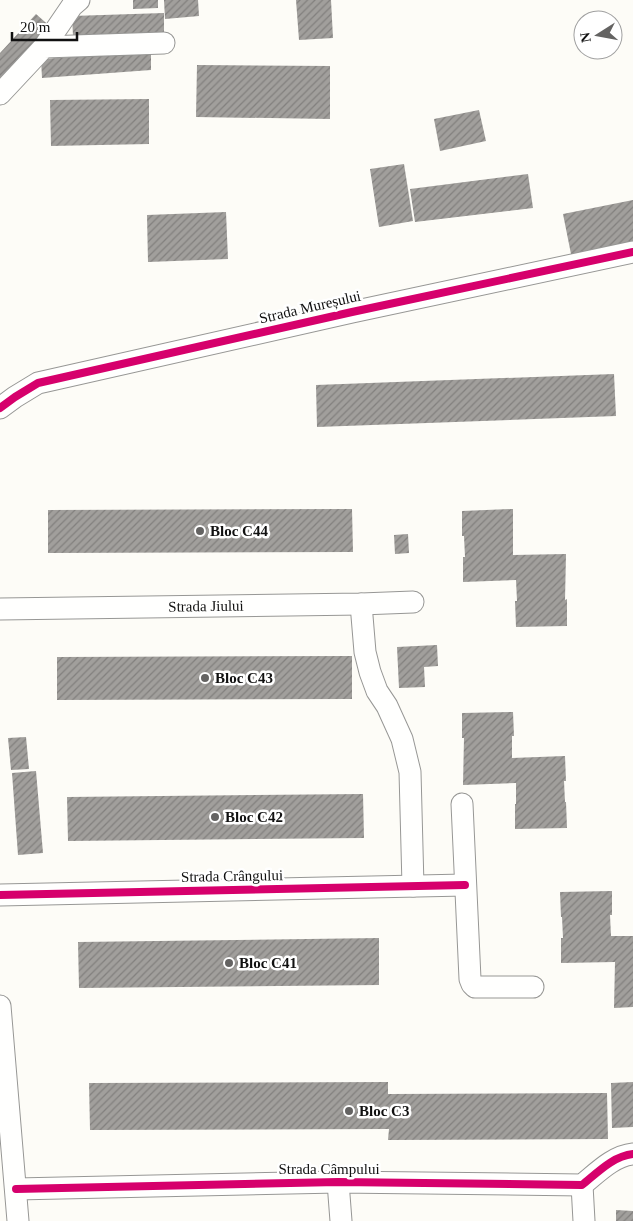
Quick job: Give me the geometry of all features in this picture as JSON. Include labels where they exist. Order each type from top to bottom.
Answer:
[{"type":"street","points":[[0,94],[44,46],[72,6],[79,0]]},
{"type":"street","points":[[44,46],[164,43]]},
{"type":"street","name":"Strada Mureșului","points":[[0,408],[38,383],[352,312],[629,258]]},
{"type":"street","points":[[0,389],[38,383]]},
{"type":"street","name":"Strada Jiului","points":[[0,609],[413,602]]},
{"type":"street","points":[[361,604],[365,652],[370,672],[377,691],[387,706],[402,740],[410,772],[413,886]]},
{"type":"street","points":[[462,804],[470,979],[475,987],[533,987]]},
{"type":"street","name":"Strada Crângului","points":[[0,896],[465,884]]},
{"type":"street","points":[[0,1006],[18,1221]]},
{"type":"street","points":[[584,1221],[582,1185],[613,1161],[633,1154]]},
{"type":"street","points":[[338,1182],[341,1221]]},
{"type":"street","name":"Strada Câmpului","points":[[16,1189],[338,1182],[582,1185]]},
{"type":"building","points":[[133,0],[158,0],[158,8],[133,9]]},
{"type":"building","points":[[164,0],[198,0],[199,16],[165,19]]},
{"type":"building","points":[[296,0],[331,0],[333,38],[299,40]]},
{"type":"building","points":[[164,13],[164,33],[73,36],[72,16]]},
{"type":"building","points":[[36,14],[53,29],[0,86],[0,53]]},
{"type":"building","points":[[151,52],[151,70],[42,78],[41,59]]},
{"type":"building","points":[[197,65],[330,66],[330,119],[196,117]]},
{"type":"building","points":[[149,99],[149,144],[51,146],[50,100]]},
{"type":"building","points":[[479,110],[486,141],[440,151],[434,119]]},
{"type":"building","points":[[404,164],[413,221],[379,227],[370,169]]},
{"type":"building","points":[[528,174],[533,208],[415,222],[410,189]]},
{"type":"building","points":[[633,200],[633,247],[572,259],[563,214]]},
{"type":"building","points":[[226,212],[228,259],[148,262],[147,215]]},
{"type":"building","points":[[614,374],[616,416],[317,427],[316,385]]},
{"type":"building","name":"Bloc C44","points":[[352,509],[353,552],[48,553],[48,510]]},
{"type":"building","points":[[513,509],[513,555],[566,554],[565,600],[567,599],[567,626],[516,627],[516,580],[463,582],[463,557],[465,557],[464,536],[462,536],[462,511]]},
{"type":"building","points":[[408,534],[409,553],[395,554],[394,535]]},
{"type":"building","points":[[437,645],[438,666],[424,667],[425,687],[399,688],[397,647]]},
{"type":"building","name":"Bloc C43","points":[[352,656],[352,699],[57,700],[57,657]]},
{"type":"building","points":[[513,712],[514,736],[512,736],[512,758],[565,756],[566,781],[564,781],[567,828],[515,829],[516,783],[463,785],[464,738],[462,738],[462,713]]},
{"type":"building","points":[[26,737],[29,769],[11,770],[8,738]]},
{"type":"building","points":[[36,771],[43,853],[18,855],[12,773]]},
{"type":"building","name":"Bloc C42","points":[[363,794],[364,838],[68,841],[67,797]]},
{"type":"building","points":[[612,891],[611,936],[633,936],[633,1007],[614,1008],[615,962],[561,963],[561,938],[563,938],[560,892]]},
{"type":"building","name":"Bloc C41","points":[[379,938],[379,985],[79,988],[78,942]]},
{"type":"building","name":"Bloc C3","points":[[388,1082],[388,1094],[607,1093],[608,1139],[388,1140],[389,1129],[90,1130],[89,1083]]},
{"type":"building","points":[[633,1082],[633,1127],[612,1128],[611,1083]]},
{"type":"building","points":[[616,1210],[633,1211],[633,1221],[616,1221]]},
{"type":"cycle path","points":[[0,408],[38,383],[352,312],[633,252]]},
{"type":"cycle path","points":[[0,895],[465,885]]},
{"type":"cycle path","points":[[16,1189],[338,1182],[582,1185],[599,1170],[612,1162],[626,1155],[633,1154]]},
{"type":"place","name":"Bloc C44","points":[[200,531]]},
{"type":"place","name":"Bloc C43","points":[[205,678]]},
{"type":"place","name":"Bloc C42","points":[[215,817]]},
{"type":"place","name":"Bloc C41","points":[[229,963]]},
{"type":"place","name":"Bloc C3","points":[[349,1111]]}]
